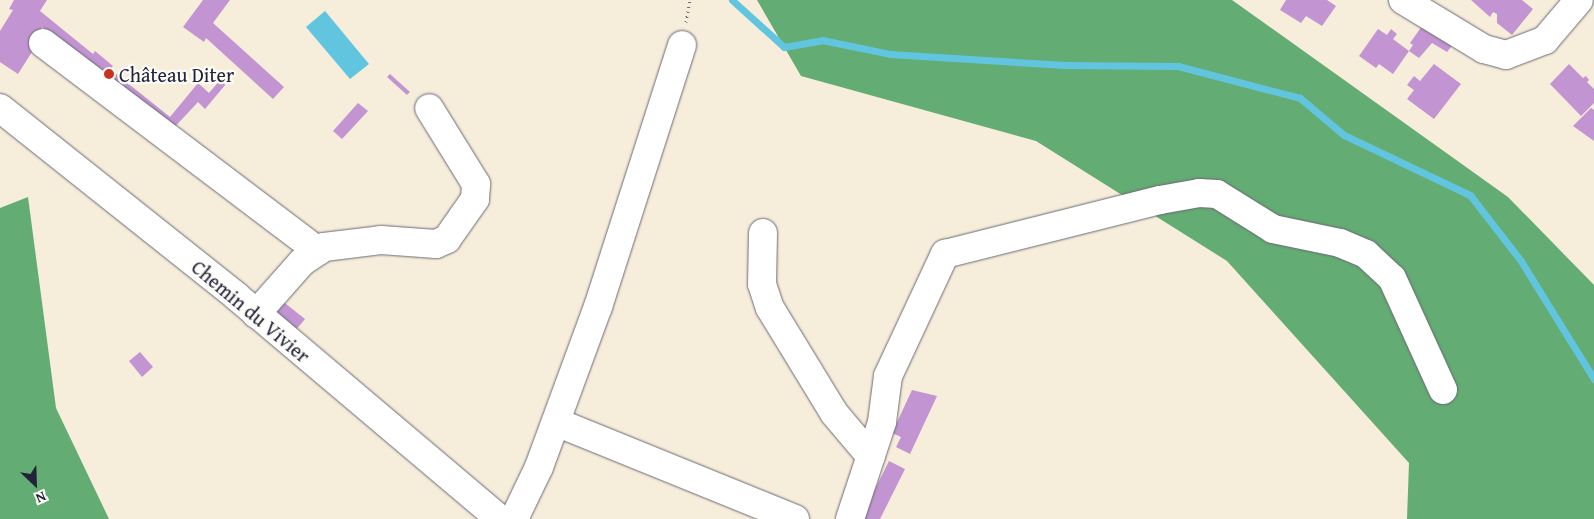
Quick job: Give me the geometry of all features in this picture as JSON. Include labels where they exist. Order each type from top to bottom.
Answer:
[{"type":"street","points":[[1403,0],[1484,49],[1506,54],[1545,40],[1580,0]]},
{"type":"street","points":[[43,43],[318,251]]},
{"type":"street","points":[[514,519],[526,499],[598,307],[682,45]]},
{"type":"street","name":"Chemin du Vivier","points":[[0,108],[256,314],[500,519]]},
{"type":"street","points":[[256,314],[302,262],[318,251],[348,242],[436,244],[446,239],[465,217],[475,199],[476,184],[428,108]]},
{"type":"street","points":[[850,519],[882,422],[888,376],[945,254],[1199,193],[1217,194],[1273,229],[1340,243],[1366,254],[1392,278],[1443,390]]},
{"type":"street","points":[[764,233],[762,284],[770,308],[834,413],[870,457]]},
{"type":"street","points":[[556,422],[795,519]]},
{"type":"green space","points":[[757,0],[1232,0],[1508,197],[1594,285],[1594,519],[1407,519],[1409,463],[1227,261],[1036,141],[801,76]]},
{"type":"green space","points":[[28,197],[56,408],[109,519],[0,519],[0,208]]},
{"type":"water","points":[[325,11],[369,64],[350,79],[306,27]]},
{"type":"building","points":[[14,0],[47,0],[40,11],[93,54],[95,51],[113,66],[110,69],[170,117],[198,83],[209,93],[221,79],[226,84],[205,109],[198,102],[171,131],[42,27],[33,42],[37,44],[18,74],[0,62],[0,31],[13,10],[9,9]]},
{"type":"building","points":[[203,0],[230,0],[213,23],[284,87],[273,99],[206,38],[204,42],[183,27]]},
{"type":"building","points":[[1286,0],[1327,0],[1336,6],[1322,26],[1306,16],[1301,23],[1280,10]]},
{"type":"building","points":[[1471,0],[1522,0],[1533,9],[1512,35],[1497,23],[1497,14],[1493,12],[1490,17]]},
{"type":"building","points":[[1422,26],[1455,42],[1447,52],[1432,43],[1419,58],[1409,51],[1413,45],[1410,43]]},
{"type":"building","points":[[1378,29],[1387,35],[1391,29],[1397,34],[1393,39],[1409,51],[1393,74],[1379,64],[1376,68],[1359,56]]},
{"type":"building","points":[[1434,64],[1461,84],[1434,119],[1407,99],[1414,90],[1407,85],[1414,76],[1420,81]]},
{"type":"building","points":[[1569,64],[1583,78],[1586,76],[1589,80],[1587,82],[1594,89],[1594,103],[1581,116],[1550,84]]},
{"type":"building","points":[[390,74],[410,92],[407,95],[387,77]]},
{"type":"building","points":[[358,103],[368,111],[342,139],[333,131]]},
{"type":"building","points":[[1591,108],[1594,110],[1594,141],[1573,126]]},
{"type":"building","points":[[281,300],[305,319],[295,331],[271,310]]},
{"type":"building","points":[[140,352],[153,367],[142,377],[129,361]]},
{"type":"building","points":[[912,390],[937,396],[910,454],[896,447],[901,437],[892,433]]},
{"type":"building","points":[[889,461],[905,469],[880,519],[860,519]]},
{"type":"waterway","points":[[732,0],[784,47],[822,40],[890,54],[1065,65],[1178,66],[1300,98],[1344,135],[1470,195],[1521,261],[1594,379]]},
{"type":"place","name":"Château Diter","points":[[109,74]]}]
